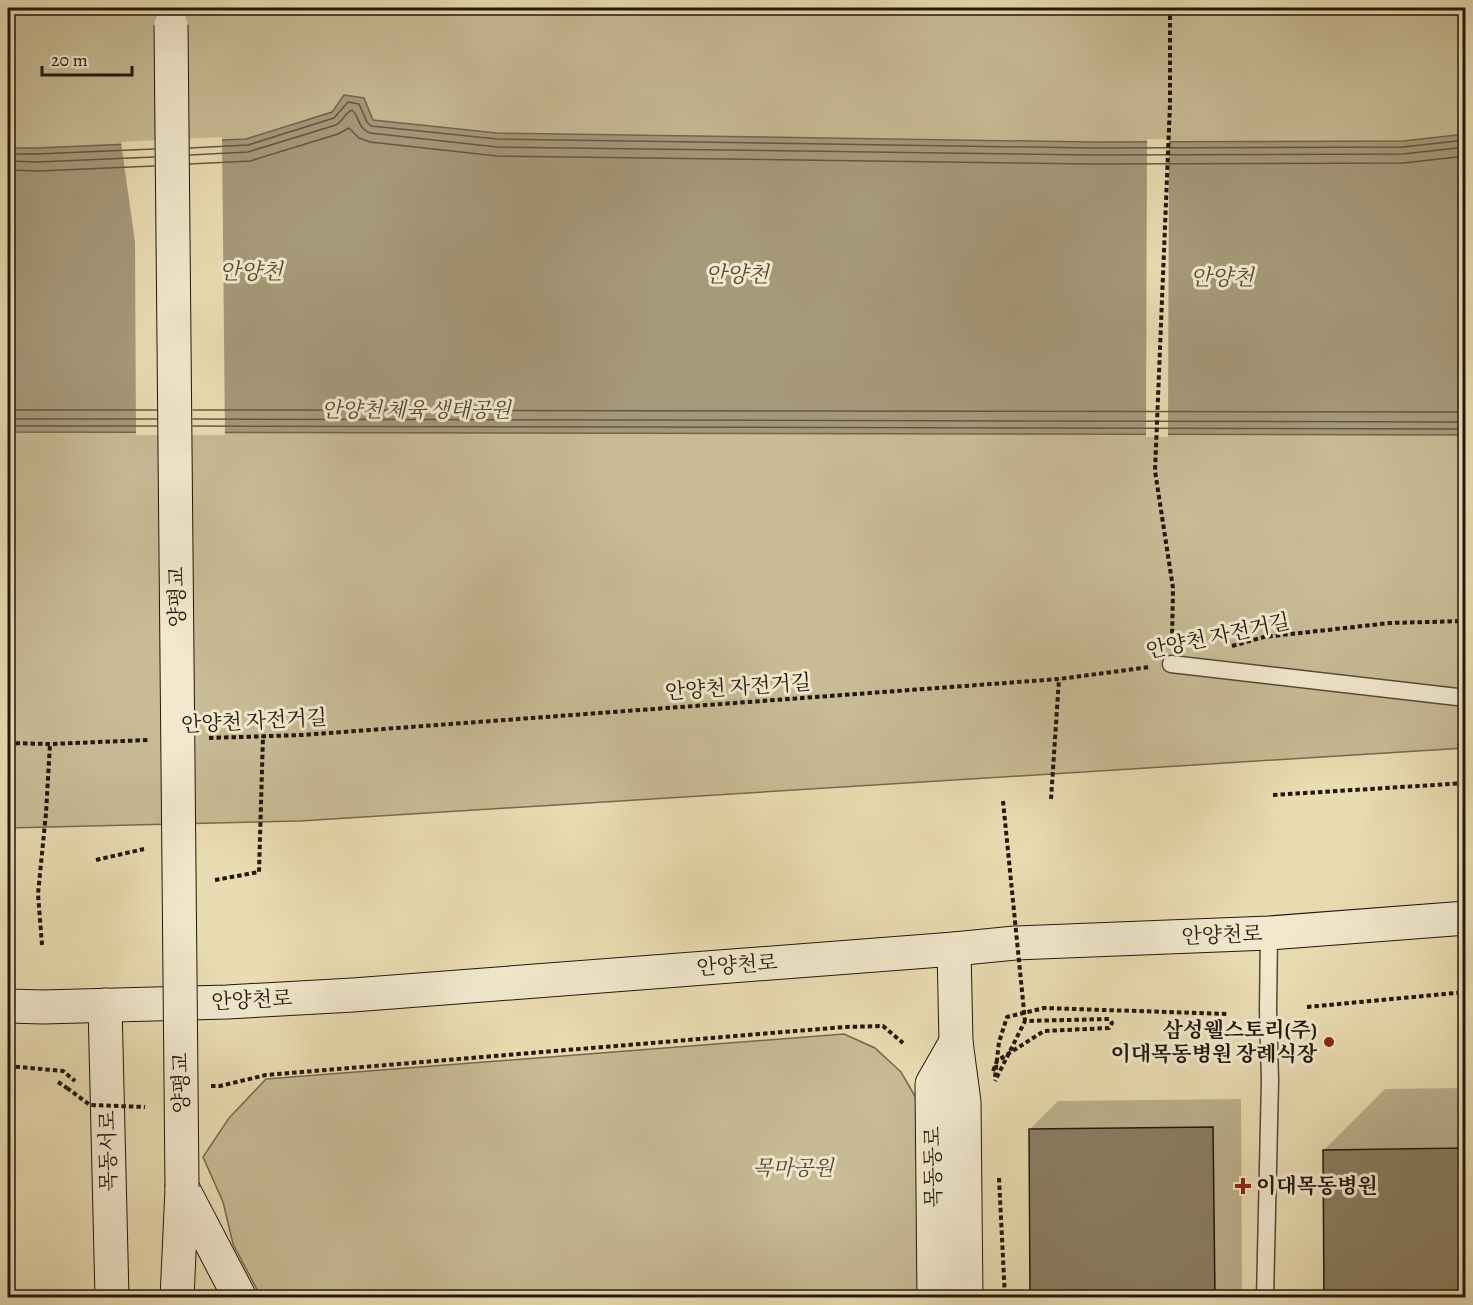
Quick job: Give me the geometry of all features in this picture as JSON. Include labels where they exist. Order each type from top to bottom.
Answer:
[{"type":"main road","name":"양평교","points":[[173,8],[182,1187]]},
{"type":"main road","name":"안양천로","points":[[8,1006],[43,1008],[353,995],[1015,943],[1269,933],[1466,918]]},
{"type":"main road","name":"목동동로","points":[[954,949],[956,1042],[964,1102],[966,1298]]},
{"type":"main road","name":"목동서로","points":[[105,1005],[112,1298]]},
{"type":"main road","name":"목동동로","points":[[934,1298],[932,1084],[956,1042]]},
{"type":"main road","points":[[172,1287],[182,1187]]},
{"type":"main road","points":[[182,1187],[240,1298]]},
{"type":"lane","points":[[1171,664],[1466,698]]},
{"type":"lane","points":[[1265,1298],[1270,1080],[1269,933]]},
{"type":"lane","points":[[168,1298],[172,1287]]},
{"type":"path","points":[[1170,8],[1170,104],[1155,471],[1173,588],[1171,664]]},
{"type":"path","name":"안양천 자전거길","points":[[1222,649],[1264,637],[1390,623],[1466,621]]},
{"type":"path","name":"안양천 자전거길","points":[[204,738],[314,734],[1059,679],[1171,664]]},
{"type":"path","points":[[1051,799],[1059,679]]},
{"type":"path","points":[[215,880],[259,872],[263,736]]},
{"type":"path","name":"안양천 자전거길","points":[[8,743],[50,744],[156,740]]},
{"type":"path","points":[[42,945],[38,894],[50,744]]},
{"type":"path","points":[[1273,795],[1466,783]]},
{"type":"path","points":[[1003,801],[1025,1021],[995,1080],[999,1042],[1007,1017],[1044,1008],[1228,1014]]},
{"type":"path","points":[[96,860],[144,849]]},
{"type":"path","points":[[1307,1007],[1466,992]]},
{"type":"path","points":[[997,1061],[1044,1031],[1109,1028],[1112,1023],[1109,1019],[1025,1021]]},
{"type":"path","points":[[220,1086],[266,1075],[844,1027],[883,1026],[903,1043]]},
{"type":"path","points":[[8,1066],[42,1068]]},
{"type":"path","points":[[58,1082],[90,1105],[145,1107]]},
{"type":"path","points":[[999,1172],[1005,1298]]},
{"type":"green space","name":"안양천 체육 생태공원","points":[[8,8],[1465,8],[1465,748],[300,821],[8,828]]},
{"type":"green space","name":"목마공원","points":[[844,1034],[875,1048],[901,1072],[923,1110],[924,1297],[261,1297],[233,1244],[223,1202],[203,1157],[229,1118],[266,1079]]},
{"type":"water","name":"안양천","points":[[344,95],[364,98],[373,120],[497,133],[1092,142],[1403,141],[1465,134],[1465,435],[8,432],[8,148],[246,139],[332,112]]},
{"type":"pier","points":[[222,137],[225,435],[136,435],[135,242],[121,142]]},
{"type":"pier","points":[[1147,139],[1169,139],[1168,437],[1146,437]]},
{"type":"building","points":[[1213,1127],[1215,1298],[1030,1298],[1029,1129]]},
{"type":"building","points":[[1466,1148],[1466,1298],[1324,1298],[1323,1150]]},
{"type":"place","name":"삼성웰스토리(주) 이대목동병원 장례식장","points":[[1329,1042]]},
{"type":"place","name":"이대목동병원","points":[[1243,1186]]}]
